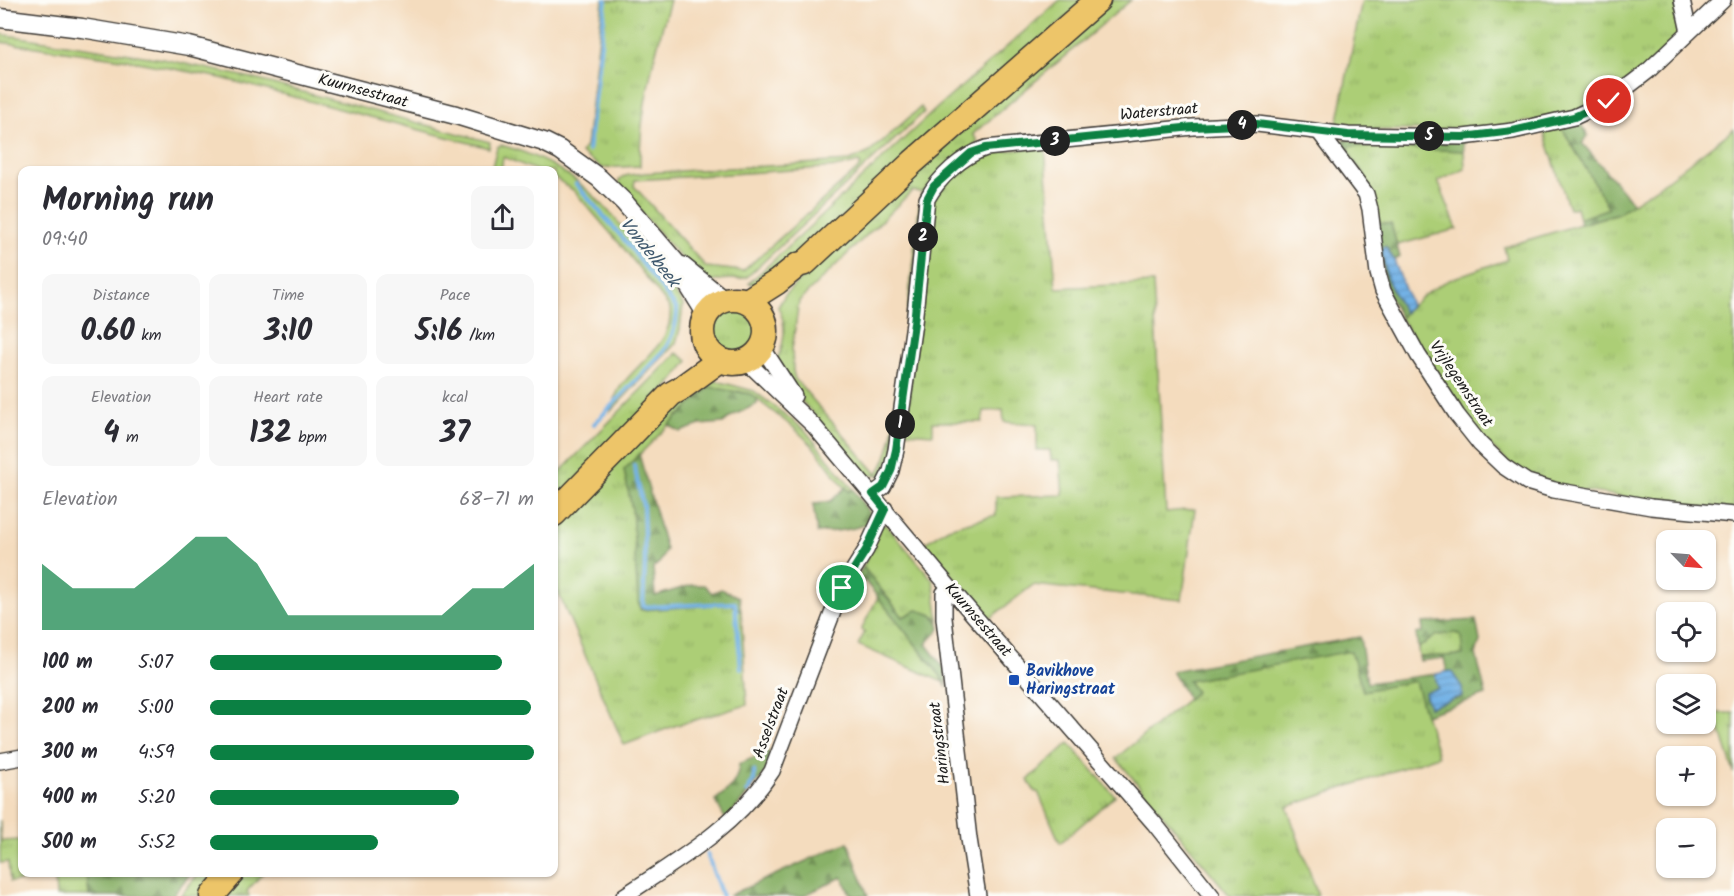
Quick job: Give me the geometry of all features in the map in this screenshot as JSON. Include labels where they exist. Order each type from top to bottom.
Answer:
[{"type":"main road","points":[[805,263],[798,265],[760,294],[726,305],[703,324],[712,351],[733,363],[758,344],[772,307],[802,271],[805,263],[913,162],[1098,0]]},
{"type":"main road","points":[[726,305],[756,307],[763,315],[758,344]]},
{"type":"main road","points":[[558,510],[670,394],[675,385],[712,351]]},
{"type":"main road","points":[[213,896],[229,877]]},
{"type":"street","points":[[1682,0],[1689,32]]},
{"type":"street","name":"Waterstraat","points":[[873,494],[883,487],[891,471],[896,450],[914,323],[927,199],[934,186],[971,153],[986,148],[1193,127],[1257,124],[1320,133],[1463,137],[1513,131],[1586,113],[1617,95],[1648,71],[1723,0]]},
{"type":"street","name":"Kuurnsestraat","points":[[0,18],[82,28],[189,46],[456,115],[544,142],[599,178],[624,202],[677,264],[682,275],[726,305]]},
{"type":"street","name":"Vrijlegemstraat","points":[[1320,133],[1366,194],[1378,273],[1383,291],[1418,356],[1456,415],[1480,444],[1503,466],[1527,482],[1554,490],[1651,507],[1734,515]]},
{"type":"street","name":"Kuurnsestraat","points":[[758,344],[814,426],[950,588],[1154,823],[1212,896]]},
{"type":"street","name":"Asselstraat","points":[[624,896],[693,851],[755,796],[766,782],[842,588],[866,550],[885,509]]},
{"type":"street","name":"Haringstraat","points":[[950,588],[944,593],[944,618],[969,839],[978,896]]},
{"type":"street","points":[[0,761],[18,758]]},
{"type":"green space","points":[[603,0],[670,0],[645,103],[640,166],[602,168],[581,153],[586,146]]},
{"type":"green space","points":[[1060,0],[1086,0],[857,205],[759,287],[749,283],[937,108]]},
{"type":"green space","points":[[1108,0],[1131,0],[973,134],[978,142],[942,170],[923,192],[893,453],[882,475],[865,476],[791,388],[777,359],[784,333],[783,320],[778,307],[785,295],[822,257]],"holes":[[[912,191],[921,192],[896,416],[889,450],[877,474],[795,379],[792,350],[799,301]]]},
{"type":"green space","points":[[1362,0],[1677,0],[1682,32],[1639,75],[1573,114],[1477,130],[1336,130]]},
{"type":"green space","points":[[0,34],[163,59],[247,77],[490,142],[489,148],[221,78],[122,59],[0,42]]},
{"type":"green space","points":[[921,107],[924,112],[747,277],[711,283],[688,266],[620,188],[619,181],[622,177],[645,173],[850,161],[870,152]],"holes":[[[859,162],[861,166],[743,271],[706,267],[634,186],[635,180],[840,167]]]},
{"type":"green space","points":[[1580,123],[1588,136],[1582,143],[1633,203],[1618,213],[1581,224],[1579,219],[1609,208],[1561,126]]},
{"type":"green space","points":[[1561,126],[1610,209],[1579,219],[1576,207],[1569,209],[1543,129]]},
{"type":"green space","points":[[1734,129],[1734,512],[1555,487],[1521,474],[1472,429],[1400,318],[1412,305],[1436,287],[1462,275],[1507,260],[1504,247],[1618,213],[1656,188]]},
{"type":"green space","points":[[1344,140],[1463,142],[1464,151],[1350,146],[1349,151],[1353,160],[1365,176],[1360,180],[1338,149],[1339,142]]},
{"type":"green space","points":[[501,145],[525,153],[554,166],[526,166],[503,157],[502,166],[492,166],[497,147]]},
{"type":"green space","points":[[1350,146],[1464,151],[1465,169],[1438,181],[1457,229],[1397,245],[1391,224],[1376,223],[1360,180],[1365,175],[1349,151]]},
{"type":"green space","points":[[1045,147],[1056,288],[1153,283],[1166,512],[1195,509],[1182,600],[1033,585],[989,619],[925,543],[948,528],[996,515],[996,497],[1063,495],[1060,460],[1051,460],[1050,450],[1037,450],[1037,424],[1004,422],[1003,410],[984,411],[982,422],[933,422],[933,434],[905,432],[931,200],[969,161],[992,152]]},
{"type":"green space","points":[[558,169],[583,186],[614,216],[670,285],[683,305],[676,343],[611,411],[619,389],[653,352],[666,332],[670,321],[670,308],[625,250],[574,191],[558,180]]},
{"type":"green space","points":[[1376,223],[1391,224],[1400,257],[1394,260],[1386,247],[1387,279],[1404,313],[1400,318],[1386,290]]},
{"type":"green space","points":[[730,307],[740,307],[752,314],[759,326],[759,336],[752,348],[740,355],[730,355],[715,344],[711,336],[711,326],[722,311]]},
{"type":"green space","points":[[677,353],[688,361],[670,384],[558,501],[558,474]]},
{"type":"green space","points":[[705,378],[754,391],[805,430],[853,489],[848,492],[812,445],[794,428],[750,394],[738,391],[678,416],[624,470],[632,509],[640,609],[730,604],[741,610],[747,705],[674,726],[624,745],[558,592],[558,522],[681,394]]},
{"type":"green space","points":[[710,387],[750,394],[757,398],[757,404],[723,423],[700,425],[680,432],[669,425]]},
{"type":"green space","points":[[639,454],[666,550],[660,562],[653,568],[655,596],[692,585],[704,585],[712,593],[721,589],[739,597],[741,610],[730,604],[641,610],[638,602],[632,509],[624,470]]},
{"type":"green space","points":[[846,487],[849,492],[853,489],[873,519],[855,528],[817,533],[813,504],[831,501]]},
{"type":"green space","points":[[882,524],[887,526],[933,580],[939,621],[935,616],[917,610],[903,617],[863,567]]},
{"type":"green space","points":[[863,567],[903,617],[917,610],[935,618],[940,629],[926,644],[945,669],[947,688],[940,675],[864,580],[850,598],[845,595]]},
{"type":"green space","points":[[878,597],[940,675],[943,682],[858,645],[865,632],[861,630]]},
{"type":"green space","points":[[1476,620],[1480,641],[1476,654],[1486,695],[1425,715],[1415,681],[1363,691],[1351,651],[1188,681],[1196,692],[1188,699],[1172,671],[1360,637],[1367,683],[1435,674],[1438,689],[1425,692],[1430,707],[1461,696],[1451,671],[1447,672],[1444,658],[1420,661],[1419,657],[1463,655],[1461,636],[1456,633],[1437,635],[1418,648],[1416,634],[1423,632],[1422,623]]},
{"type":"green space","points":[[1456,633],[1461,636],[1463,655],[1419,657],[1418,648],[1437,635]]},
{"type":"green space","points":[[1351,650],[1363,691],[1415,681],[1438,756],[1287,807],[1318,896],[1230,896],[1116,758],[1195,693],[1188,681]]},
{"type":"green space","points":[[1716,713],[1734,713],[1734,773],[1716,716]]},
{"type":"green space","points":[[1069,743],[1115,796],[1060,843],[1038,792],[1035,792],[1028,780]]},
{"type":"green space","points":[[769,751],[773,763],[726,820],[715,800],[732,785],[737,776],[739,764]]},
{"type":"green space","points":[[0,820],[1,841],[18,840],[18,877],[87,877],[89,896],[56,896],[55,879],[10,882],[8,862],[0,863]]},
{"type":"green space","points":[[848,842],[868,896],[851,896],[842,877],[803,896],[728,896]]},
{"type":"green space","points":[[87,877],[188,877],[172,896],[89,896]]},
{"type":"green space","points":[[196,877],[220,877],[204,896],[180,896]]},
{"type":"green space","points":[[240,877],[259,877],[247,891],[249,896],[224,896]]},
{"type":"water","points":[[1383,247],[1386,247],[1394,260],[1411,305],[1404,313],[1387,279]]},
{"type":"water","points":[[1451,671],[1462,687],[1462,696],[1429,707],[1425,692],[1438,689],[1435,674]]},
{"type":"waterway","name":"Vondelbeek","points":[[588,151],[606,0]]},
{"type":"waterway","name":"Vondelbeek","points":[[576,184],[626,242],[677,309],[673,331],[664,351],[594,424]]},
{"type":"waterway","name":"Vondelbeek","points":[[634,465],[643,506],[645,563],[643,607],[735,603],[741,668]]},
{"type":"waterway","name":"Vondelbeek","points":[[747,792],[754,780],[754,771]]},
{"type":"waterway","name":"Vondelbeek","points":[[707,854],[722,896]]},
{"type":"place","name":"Bavikhove Haringstraat","points":[[1014,680]]},
{"type":"route","points":[[842,588],[866,550],[885,509],[873,494],[883,487],[891,471],[896,450],[914,323],[927,199],[934,186],[971,153],[986,148],[1123,133],[1257,124],[1348,135],[1463,137],[1513,131],[1574,117],[1609,101]]}]
